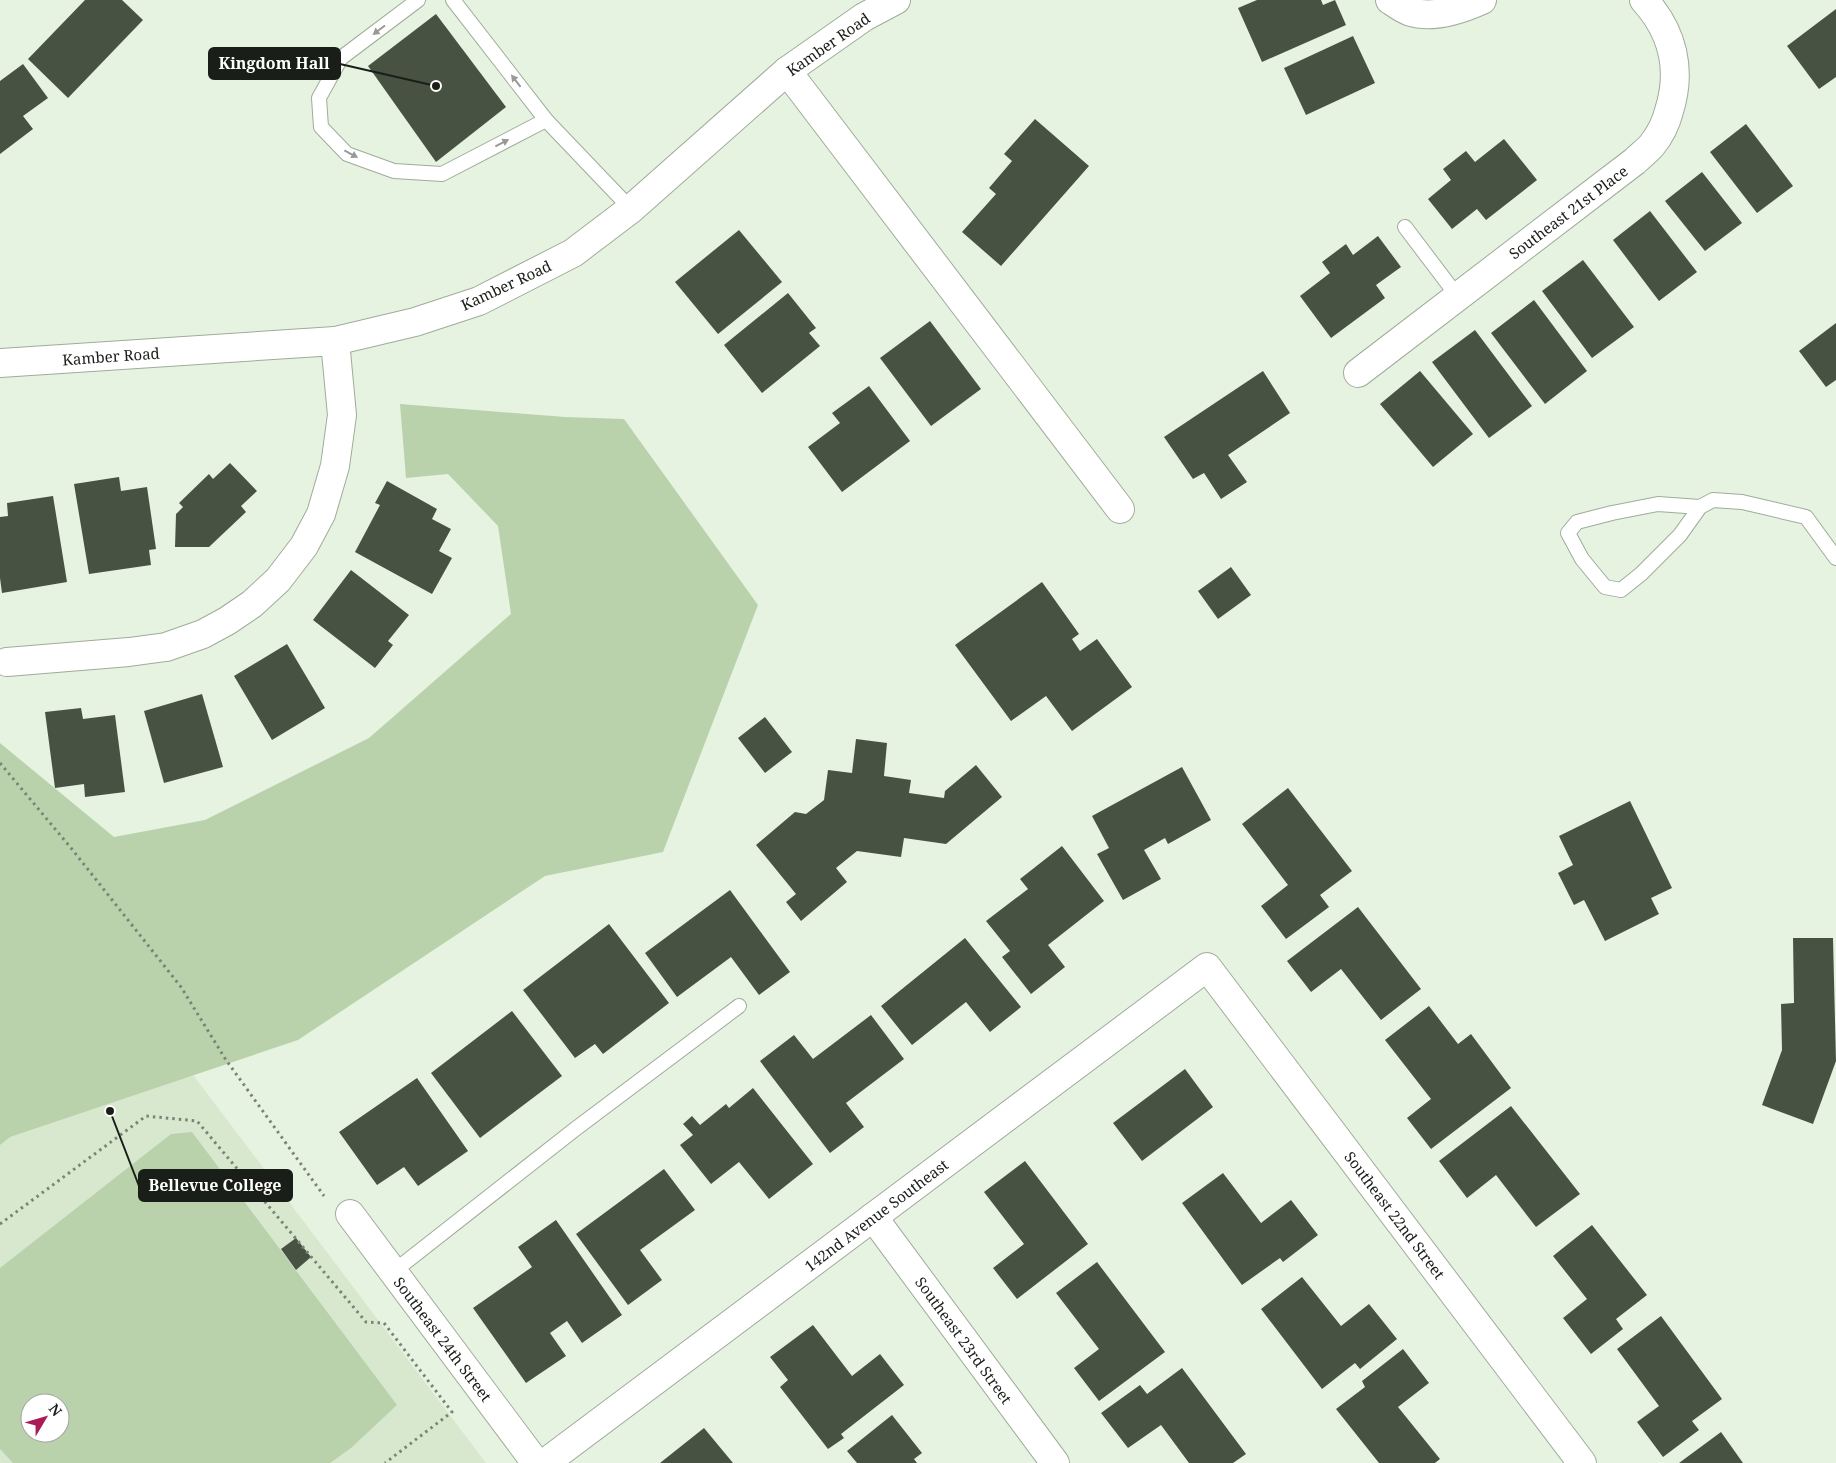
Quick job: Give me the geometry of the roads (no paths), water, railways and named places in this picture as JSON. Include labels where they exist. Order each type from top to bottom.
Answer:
[{"type":"street","name":"Kamber Road","points":[[0,363],[335,341],[416,322],[479,301],[573,253],[630,209],[787,71],[864,17],[896,0]]},
{"type":"street","points":[[1390,0],[1412,12],[1439,14],[1482,0]]},
{"type":"street","name":"Southeast 21st Place","points":[[1358,373],[1635,161],[1652,145],[1666,123],[1674,94],[1675,62],[1667,36],[1655,12],[1644,0]]},
{"type":"street","points":[[787,71],[1120,509]]},
{"type":"street","points":[[6,662],[129,652],[166,647],[203,634],[227,621],[252,604],[278,580],[304,546],[321,514],[335,466],[342,415],[335,341]]},
{"type":"street","name":"142nd Avenue Southeast","points":[[546,1463],[1207,967]]},
{"type":"street","name":"Southeast 22nd Street","points":[[1207,967],[1582,1463]]},
{"type":"street","name":"Southeast 24th Street","points":[[350,1214],[536,1463]]},
{"type":"street","name":"Southeast 23rd Street","points":[[873,1217],[1054,1463]]},
{"type":"lane","points":[[418,0],[341,58],[319,98],[321,126],[346,154],[394,171],[442,174],[546,120]]},
{"type":"lane","points":[[453,0],[546,120],[630,209]]},
{"type":"lane","points":[[1405,227],[1458,297]]},
{"type":"lane","points":[[1700,507],[1658,504],[1612,513],[1577,522],[1568,533],[1582,559],[1605,587],[1622,590],[1680,535],[1700,507],[1713,500],[1742,502],[1806,518],[1836,558]]},
{"type":"lane","points":[[393,1272],[574,1130],[739,1006]]},
{"type":"place","name":"Kingdom Hall","points":[[436,86]]},
{"type":"place","name":"Bellevue College","points":[[110,1111]]}]
